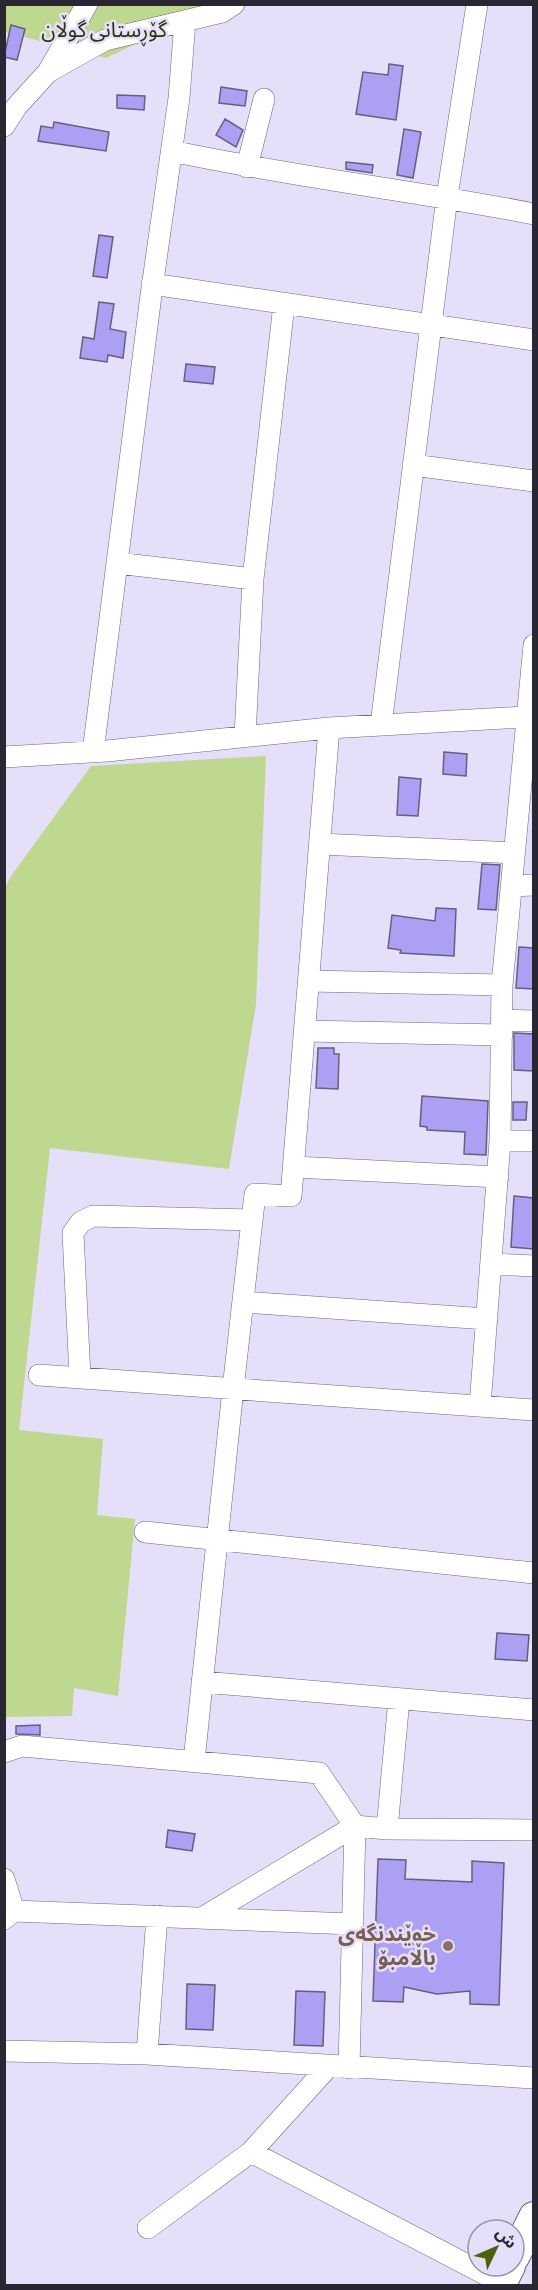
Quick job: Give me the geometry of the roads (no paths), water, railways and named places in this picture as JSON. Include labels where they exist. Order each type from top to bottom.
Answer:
[{"type":"street","points":[[4,126],[17,106],[48,72],[87,4]]},
{"type":"street","points":[[48,72],[105,40],[222,12],[234,4]]},
{"type":"street","points":[[381,725],[447,197],[477,4]]},
{"type":"street","points":[[93,752],[152,284],[172,151],[185,21]]},
{"type":"street","points":[[247,167],[264,99]]},
{"type":"street","points":[[172,151],[247,167],[447,197],[534,214]]},
{"type":"street","points":[[152,284],[534,340]]},
{"type":"street","points":[[245,736],[253,579],[284,304]]},
{"type":"street","points":[[413,465],[534,481]]},
{"type":"street","points":[[117,563],[253,579]]},
{"type":"street","points":[[480,1406],[500,1141],[502,985],[514,853],[530,718],[534,645]]},
{"type":"street","points":[[4,758],[93,752],[329,728],[530,718]]},
{"type":"street","points":[[194,1761],[232,1389],[255,1194],[291,1196],[329,728]]},
{"type":"street","points":[[320,844],[514,853]]},
{"type":"street","points":[[511,886],[534,885]]},
{"type":"street","points":[[309,981],[502,985]]},
{"type":"street","points":[[304,1030],[502,1028],[534,1021]]},
{"type":"street","points":[[500,1141],[534,1141]]},
{"type":"street","points":[[294,1167],[498,1177]]},
{"type":"street","points":[[80,1377],[73,1233],[81,1222],[93,1216],[252,1220]]},
{"type":"street","points":[[491,1264],[534,1266]]},
{"type":"street","points":[[243,1302],[487,1319]]},
{"type":"street","points":[[39,1375],[534,1410]]},
{"type":"street","points":[[145,1532],[534,1573]]},
{"type":"street","points":[[202,1682],[534,1710]]},
{"type":"street","points":[[387,1829],[399,1699]]},
{"type":"street","points":[[4,1752],[22,1746],[319,1773],[355,1826],[353,1924],[339,2068],[251,2152],[148,2228]]},
{"type":"street","points":[[202,1918],[355,1826],[387,1829],[534,1830]]},
{"type":"street","points":[[4,1879],[9,1915],[157,1916],[353,1924]]},
{"type":"street","points":[[147,2054],[157,1916]]},
{"type":"street","points":[[4,2051],[147,2054],[339,2068],[534,2078]]},
{"type":"street","points":[[251,2152],[466,2254]]},
{"type":"street","points":[[526,2234],[534,2217]]},
{"type":"place","name":"خوێندنگەی باڵامبۆ","points":[[448,1946]]},
{"type":"park label","name":"گۆڕستانی گوڵان","points":[[104,30]]}]
